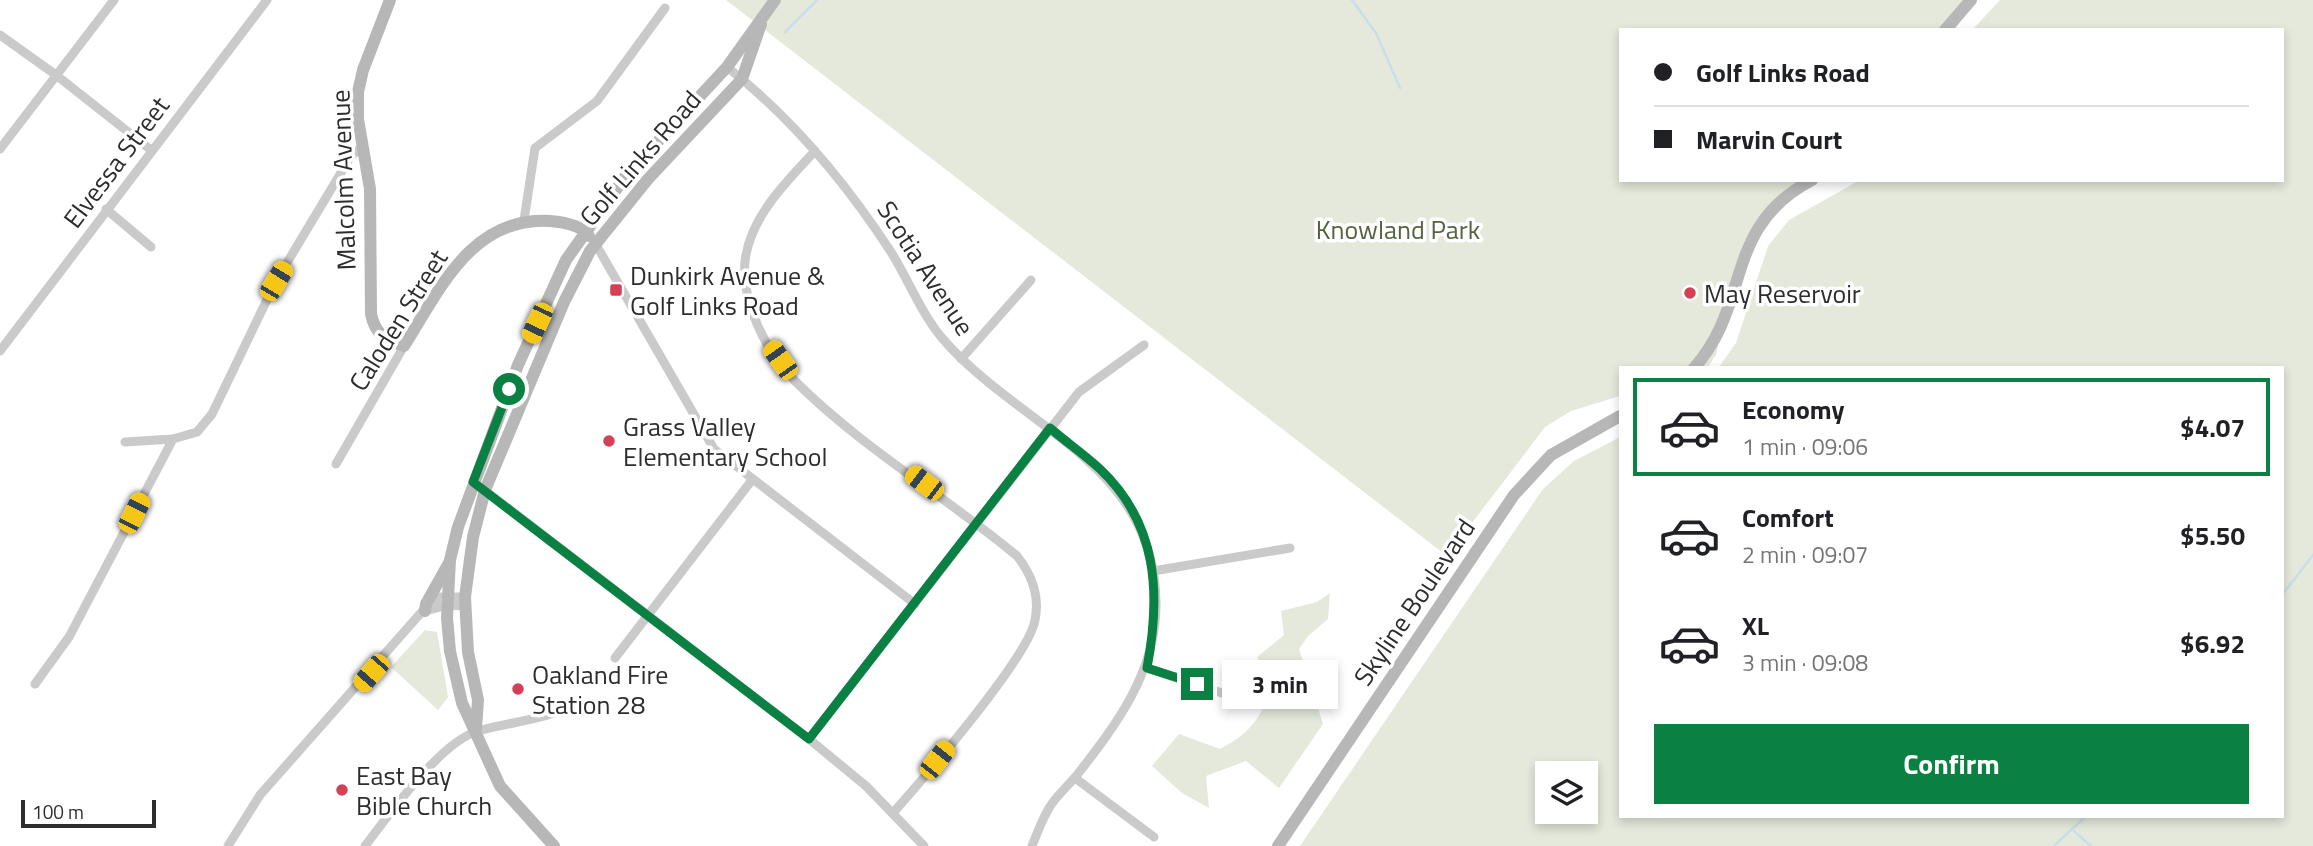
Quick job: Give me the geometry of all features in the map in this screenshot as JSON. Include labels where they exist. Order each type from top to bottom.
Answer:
[{"type":"main road","name":"Malcolm Avenue","points":[[390,0],[363,70],[358,92],[362,147],[370,189],[370,276],[374,326],[381,336],[404,346]]},
{"type":"main road","name":"Golf Links Road","points":[[554,846],[500,786],[456,682],[450,651],[450,560],[473,482],[518,365],[566,260],[625,177],[727,67],[775,0]]},
{"type":"main road","points":[[1947,28],[1971,0]]},
{"type":"main road","name":"Golf Links Road","points":[[476,732],[478,701],[468,652],[465,602],[473,537],[485,490],[564,302],[596,243],[648,179],[742,79],[765,14]]},
{"type":"main road","points":[[1695,366],[1719,329],[1752,234],[1778,202],[1809,182]]},
{"type":"main road","name":"Caloden Street","points":[[404,346],[457,261],[494,233],[524,220],[555,221],[585,231]]},
{"type":"main road","points":[[585,231],[596,243]]},
{"type":"main road","name":"Skyline Boulevard","points":[[1278,846],[1514,495],[1558,450],[1619,417]]},
{"type":"main road","points":[[425,611],[426,604],[450,560]]},
{"type":"street","points":[[0,149],[114,0]]},
{"type":"street","name":"Elvessa Street","points":[[0,351],[267,0]]},
{"type":"street","points":[[524,220],[535,148],[597,101],[665,8]]},
{"type":"street","points":[[0,35],[56,75],[151,150]]},
{"type":"street","name":"Scotia Avenue","points":[[727,67],[815,151],[855,196],[939,335],[961,359],[1101,470],[1127,503],[1146,539],[1153,571],[1156,614],[1147,668],[1121,716],[1075,778],[1050,806],[1032,846]]},
{"type":"street","points":[[125,442],[173,439],[197,432],[212,414],[276,281],[351,156],[362,147]]},
{"type":"street","points":[[815,151],[780,188],[755,227],[745,261],[746,300],[766,341],[793,380],[839,420],[978,523],[1017,556],[1028,569],[1037,603],[1035,622],[1022,650],[893,813]]},
{"type":"street","points":[[106,209],[151,247]]},
{"type":"street","points":[[596,243],[714,449],[915,604]]},
{"type":"street","points":[[961,359],[1031,280]]},
{"type":"street","points":[[809,739],[1079,392],[1144,345]]},
{"type":"street","name":"Caloden Street","points":[[336,464],[404,346]]},
{"type":"street","points":[[35,684],[69,637],[173,439]]},
{"type":"street","points":[[615,657],[752,480]]},
{"type":"street","points":[[473,482],[809,739],[893,813],[924,846]]},
{"type":"street","points":[[1153,571],[1290,548]]},
{"type":"street","points":[[228,846],[260,795],[435,599],[465,602]]},
{"type":"street","points":[[1147,668],[1222,693]]},
{"type":"street","points":[[365,846],[396,804],[441,757],[476,732],[546,718],[581,701]]},
{"type":"street","points":[[1075,778],[1154,837]]},
{"type":"green space","name":"Knowland Park","points":[[726,0],[1973,0],[1956,28],[1619,28],[1619,182],[1810,182],[1759,231],[1723,321],[1716,355],[1709,366],[1619,366],[1619,396],[1571,411],[1545,427],[1447,556]]},
{"type":"green space","points":[[2000,0],[2313,0],[2313,846],[1300,846],[1543,489],[1574,461],[1619,438],[1619,818],[2284,818],[2284,366],[1720,366],[1736,343],[1768,246],[1789,220],[1856,182],[2284,182],[2284,28],[1974,28]]},
{"type":"green space","points":[[1330,593],[1328,619],[1308,636],[1299,649],[1323,724],[1279,788],[1246,761],[1206,776],[1209,808],[1182,793],[1152,766],[1179,734],[1220,749],[1245,732],[1261,711],[1265,699],[1264,672],[1257,657],[1284,635],[1281,611],[1317,602]]},
{"type":"green space","points":[[425,630],[437,632],[448,697],[438,710],[391,667]]},
{"type":"waterway","points":[[785,32],[817,0]]},
{"type":"waterway","points":[[1352,0],[1376,33],[1400,88]]},
{"type":"waterway","points":[[2284,592],[2313,555]]},
{"type":"waterway","points":[[2054,846],[2084,818]]},
{"type":"waterway","points":[[2074,831],[2091,846]]},
{"type":"place","name":"Dunkirk Avenue & Golf Links Road","points":[[616,290]]},
{"type":"place","name":"May Reservoir","points":[[1690,293]]},
{"type":"place","name":"Grass Valley Elementary School","points":[[609,441]]},
{"type":"place","name":"Oakland Fire Station 28","points":[[518,689]]},
{"type":"place","name":"East Bay Bible Church","points":[[342,790]]},
{"type":"route","points":[[509,389],[473,482],[809,739],[1050,428],[1101,470],[1127,503],[1146,539],[1156,601],[1155,626],[1147,668],[1197,684]]}]
